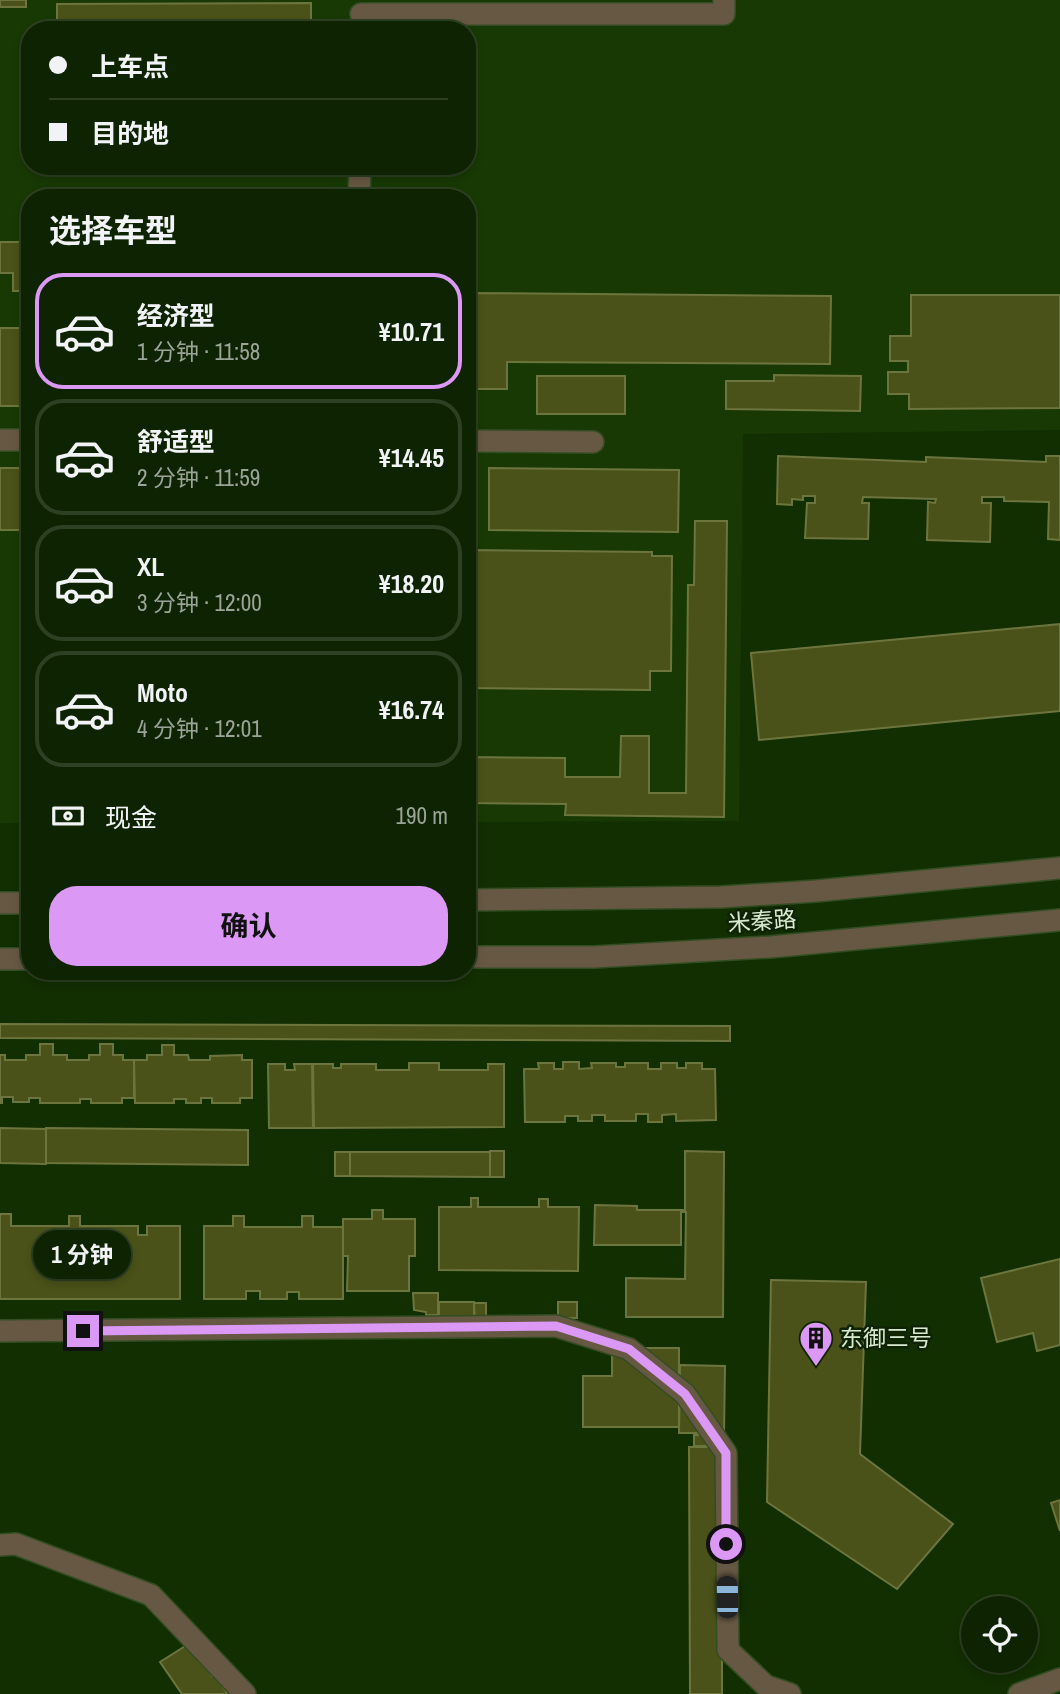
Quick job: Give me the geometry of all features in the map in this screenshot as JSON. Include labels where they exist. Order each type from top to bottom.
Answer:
[{"type":"street","points":[[361,15],[724,14],[724,0]]},
{"type":"street","points":[[0,440],[21,440]]},
{"type":"street","points":[[476,441],[593,442]]},
{"type":"street","name":"米秦路","points":[[476,900],[721,897],[816,891],[1060,868]]},
{"type":"street","points":[[0,903],[21,903]]},
{"type":"street","name":"米秦路","points":[[476,957],[594,957],[770,947],[1060,920]]},
{"type":"street","points":[[0,959],[21,959]]},
{"type":"street","points":[[0,1331],[556,1326],[629,1349],[685,1394],[726,1453],[728,1650],[766,1686],[790,1694]]},
{"type":"street","points":[[0,1545],[16,1544],[151,1595],[245,1694]]},
{"type":"street","points":[[1019,1694],[1059,1679]]},
{"type":"shaded area","points":[[0,0],[1060,0],[1060,430],[743,434],[739,821],[476,822],[476,189],[21,189],[21,823],[0,823]]},
{"type":"building","points":[[0,0],[26,0],[26,7],[0,7]]},
{"type":"building","points":[[311,3],[311,21],[57,21],[57,4]]},
{"type":"building","points":[[0,242],[21,242],[21,291],[13,291],[13,273],[0,273]]},
{"type":"building","points":[[476,293],[831,296],[830,364],[507,362],[507,389],[476,389]]},
{"type":"building","points":[[911,295],[1060,295],[1060,408],[909,409],[909,394],[888,394],[888,372],[908,372],[908,361],[890,361],[890,336],[911,336]]},
{"type":"building","points":[[0,328],[21,328],[21,406],[0,406]]},
{"type":"building","points":[[774,375],[861,376],[860,411],[726,409],[726,381],[774,381]]},
{"type":"building","points":[[537,376],[625,376],[625,414],[537,414]]},
{"type":"building","points":[[778,456],[926,462],[926,457],[1046,462],[1046,456],[1060,456],[1060,540],[1048,539],[1049,502],[1004,501],[1004,497],[982,497],[982,503],[991,503],[990,542],[927,540],[928,502],[935,503],[936,499],[863,497],[862,503],[869,503],[868,539],[805,538],[807,503],[815,503],[815,496],[803,496],[803,500],[792,499],[792,505],[777,504]]},
{"type":"building","points":[[0,468],[21,468],[21,530],[0,530]]},
{"type":"building","points":[[489,468],[679,470],[678,532],[489,530]]},
{"type":"building","points":[[695,521],[727,521],[724,817],[565,815],[566,804],[476,803],[476,757],[565,758],[565,777],[620,777],[621,736],[649,736],[649,793],[686,793],[688,585],[694,585]]},
{"type":"building","points":[[476,550],[652,552],[652,556],[672,556],[671,671],[650,671],[650,690],[476,688]]},
{"type":"building","points":[[1060,624],[1060,711],[759,740],[751,653]]},
{"type":"building","points":[[0,1024],[730,1026],[730,1041],[0,1038]]},
{"type":"building","points":[[40,1044],[53,1044],[53,1055],[67,1055],[67,1060],[89,1060],[89,1055],[100,1055],[100,1044],[113,1044],[113,1055],[123,1055],[123,1060],[134,1060],[134,1098],[122,1098],[122,1103],[91,1103],[91,1099],[80,1099],[80,1103],[40,1103],[40,1098],[29,1098],[29,1102],[13,1102],[13,1097],[2,1097],[0,1103],[0,1055],[5,1055],[5,1060],[26,1060],[26,1055],[40,1055]]},
{"type":"building","points":[[162,1045],[174,1045],[174,1055],[188,1055],[189,1060],[242,1055],[242,1060],[252,1060],[252,1098],[240,1098],[240,1103],[212,1103],[212,1098],[201,1098],[201,1103],[186,1103],[186,1099],[174,1099],[174,1103],[135,1103],[134,1060],[147,1060],[147,1055],[162,1055]]},
{"type":"building","points":[[563,1062],[579,1062],[579,1069],[592,1068],[591,1063],[616,1063],[616,1067],[625,1067],[625,1063],[648,1063],[648,1069],[661,1069],[661,1063],[677,1063],[677,1068],[686,1068],[686,1063],[702,1063],[702,1069],[715,1069],[716,1120],[676,1121],[676,1114],[662,1115],[662,1122],[648,1122],[648,1114],[636,1114],[636,1121],[605,1121],[605,1115],[592,1115],[592,1121],[578,1121],[578,1116],[565,1116],[565,1122],[525,1122],[524,1069],[539,1069],[538,1063],[554,1063],[554,1069],[563,1069]]},
{"type":"building","points":[[409,1063],[439,1063],[439,1070],[488,1070],[488,1064],[504,1064],[504,1127],[314,1128],[313,1064],[333,1064],[333,1068],[341,1068],[341,1064],[376,1064],[376,1070],[409,1070]]},
{"type":"building","points":[[268,1064],[285,1064],[285,1070],[295,1070],[294,1064],[312,1064],[313,1128],[269,1128]]},
{"type":"building","points":[[0,1128],[46,1129],[46,1164],[0,1163]]},
{"type":"building","points":[[46,1128],[248,1130],[248,1165],[46,1163]]},
{"type":"building","points":[[490,1151],[504,1151],[504,1177],[490,1177]]},
{"type":"building","points":[[685,1151],[724,1152],[723,1317],[626,1317],[626,1278],[685,1279],[686,1212],[681,1212],[681,1245],[594,1245],[595,1205],[637,1206],[637,1210],[685,1210]]},
{"type":"building","points":[[335,1152],[350,1152],[350,1176],[335,1176]]},
{"type":"building","points":[[350,1152],[490,1152],[490,1177],[350,1176]]},
{"type":"building","points":[[471,1198],[478,1198],[478,1207],[539,1207],[539,1199],[548,1199],[548,1207],[579,1207],[578,1271],[439,1270],[439,1207],[471,1207]]},
{"type":"building","points":[[372,1210],[383,1210],[383,1219],[415,1219],[415,1256],[409,1256],[409,1291],[347,1291],[348,1256],[343,1256],[343,1219],[372,1219]]},
{"type":"building","points":[[0,1214],[11,1214],[11,1226],[69,1226],[69,1216],[80,1216],[80,1226],[138,1226],[138,1235],[147,1235],[147,1226],[180,1226],[180,1299],[0,1299]]},
{"type":"building","points":[[233,1216],[244,1216],[244,1227],[302,1227],[302,1216],[313,1216],[313,1227],[343,1227],[343,1299],[299,1299],[299,1292],[287,1292],[287,1299],[260,1299],[260,1291],[246,1291],[246,1299],[204,1299],[204,1226],[233,1226]]},
{"type":"building","points":[[1060,1259],[1060,1345],[1037,1351],[1033,1333],[997,1342],[981,1278]]},
{"type":"building","name":"东御三号","points":[[771,1280],[866,1282],[860,1454],[953,1524],[897,1589],[767,1502]]},
{"type":"building","points":[[413,1293],[438,1293],[438,1315],[426,1315],[426,1312],[414,1310]]},
{"type":"building","points":[[439,1302],[474,1302],[474,1326],[439,1321]]},
{"type":"building","points":[[558,1302],[577,1302],[577,1318],[558,1318]]},
{"type":"building","points":[[474,1303],[486,1303],[486,1326],[475,1326]]},
{"type":"building","points":[[612,1348],[679,1348],[679,1427],[583,1427],[583,1376],[612,1376]]},
{"type":"building","points":[[680,1365],[725,1366],[724,1433],[679,1433]]},
{"type":"building","points":[[694,1435],[725,1435],[725,1446],[694,1446]]},
{"type":"building","points":[[689,1447],[722,1447],[722,1694],[690,1694]]},
{"type":"building","points":[[1060,1500],[1060,1531],[1051,1503]]},
{"type":"building","points":[[190,1643],[228,1694],[182,1694],[160,1662]]},
{"type":"place","name":"东御三号","points":[[816,1368]]},
{"type":"route","points":[[83,1331],[556,1326],[629,1349],[685,1394],[726,1453],[726,1544]]}]
